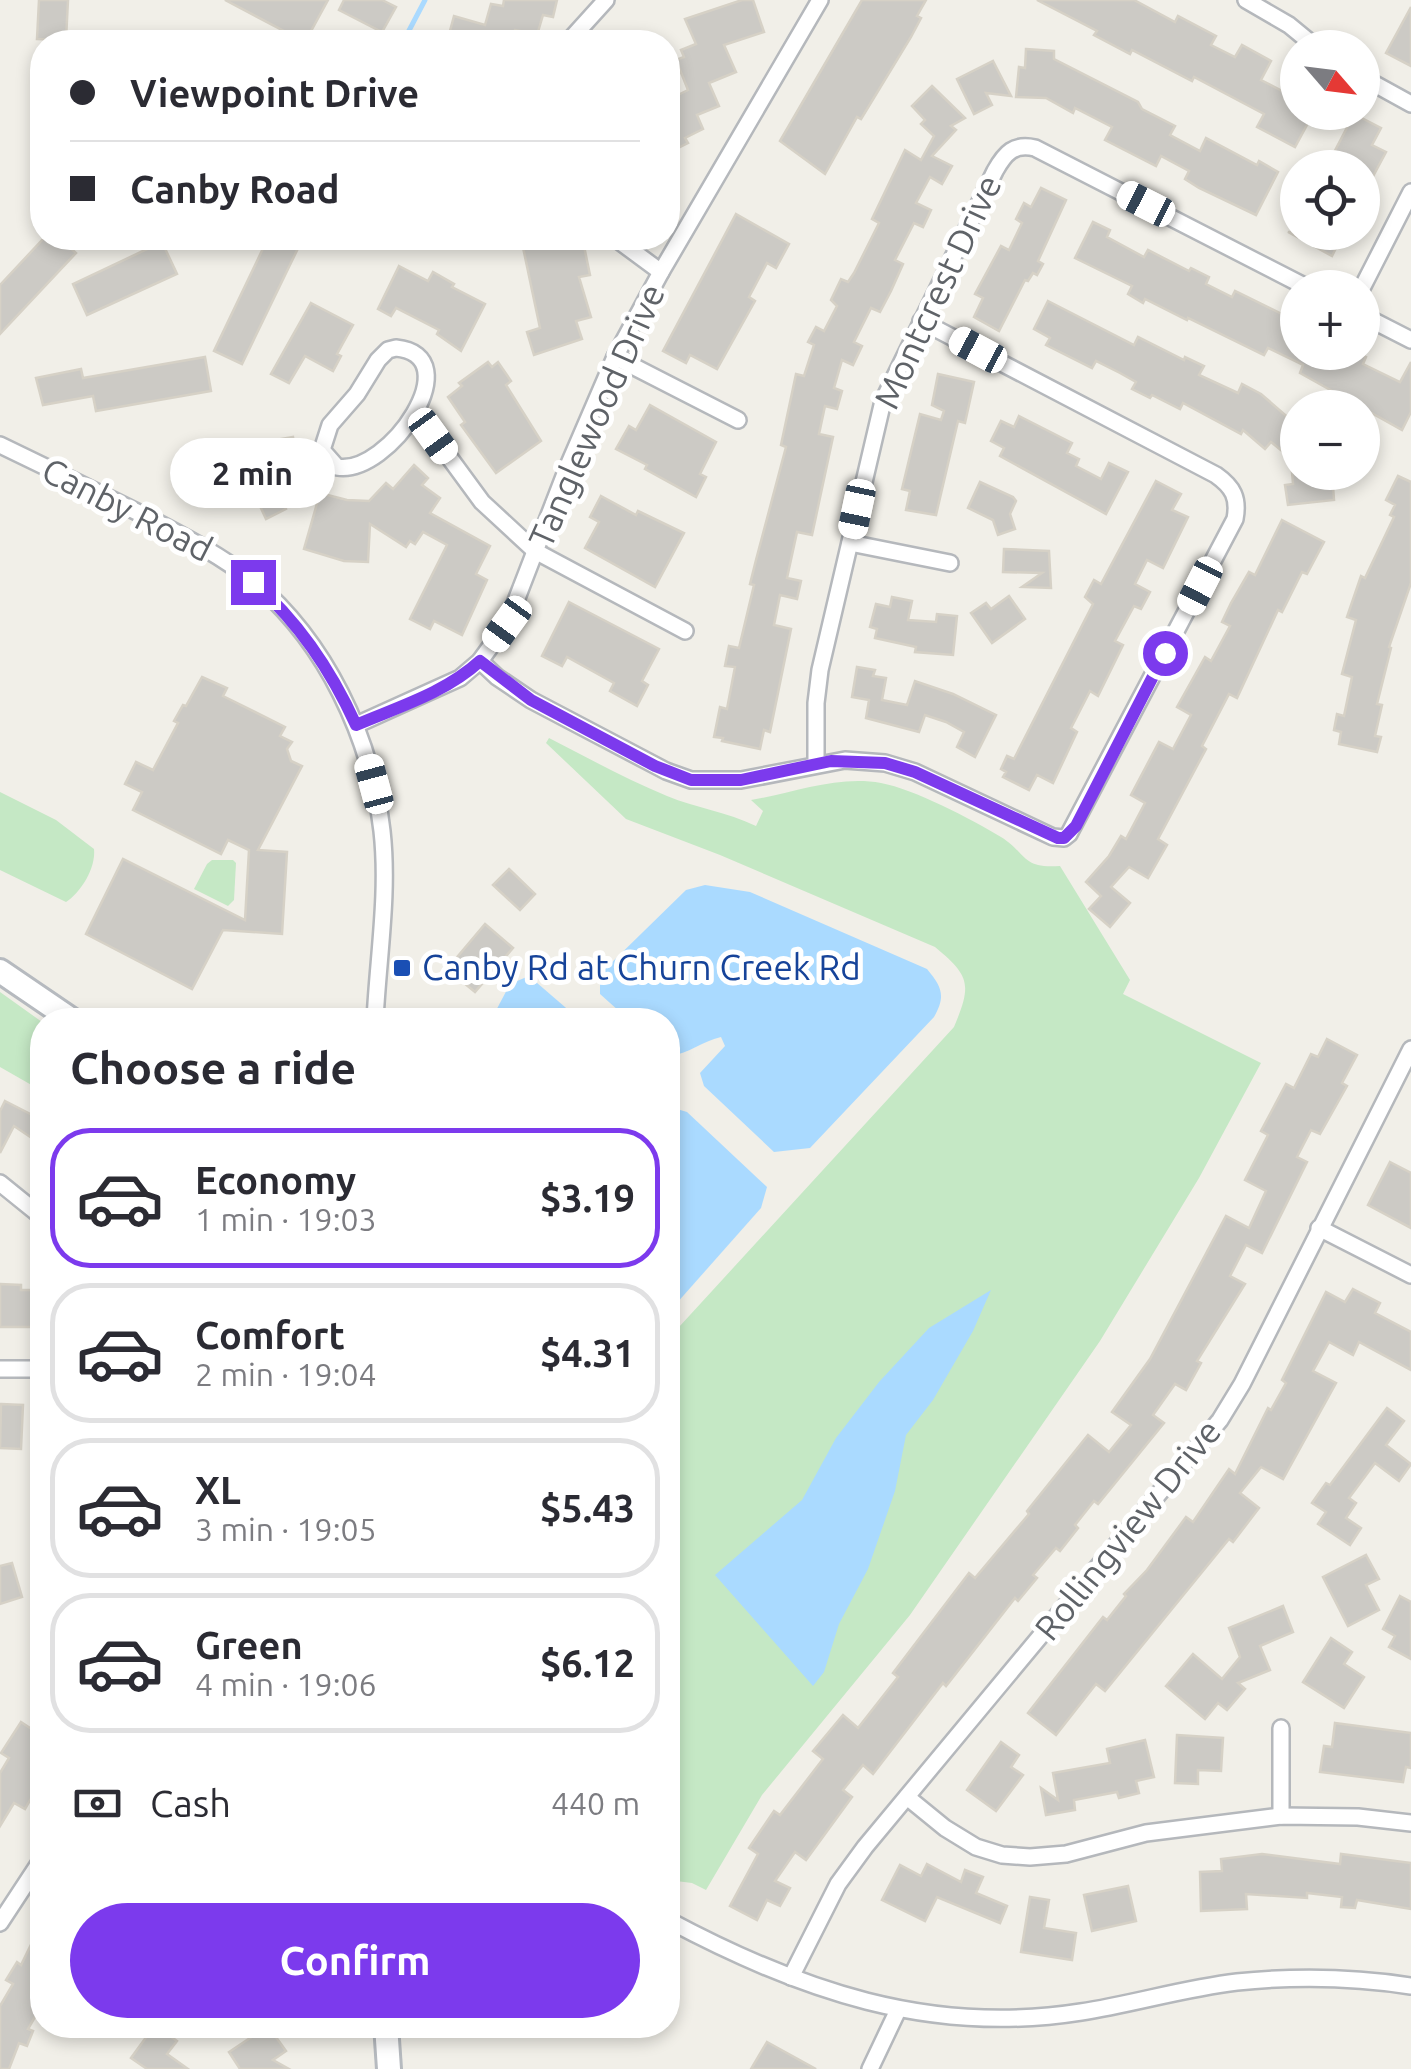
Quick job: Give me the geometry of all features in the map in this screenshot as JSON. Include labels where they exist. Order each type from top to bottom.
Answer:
[{"type":"main road","points":[[0,971],[54,1008]]},
{"type":"main road","points":[[387,2038],[388,2069]]},
{"type":"street","points":[[579,30],[606,0]]},
{"type":"street","name":"Tanglewood Drive","points":[[680,239],[820,0]]},
{"type":"street","points":[[1246,0],[1295,30]]},
{"type":"street","points":[[1380,87],[1411,104]]},
{"type":"street","name":"Montcrest Drive","points":[[816,764],[820,670],[882,401],[998,164],[1008,152],[1021,146],[1036,148],[1280,274]]},
{"type":"street","points":[[1371,270],[1411,192]]},
{"type":"street","points":[[631,250],[661,272]]},
{"type":"street","name":"Tanglewood Drive","points":[[356,725],[460,678],[480,661],[507,624],[616,357],[674,250]]},
{"type":"street","points":[[480,661],[531,700],[655,766],[691,780],[725,782],[858,760],[900,767],[1064,838],[1076,826],[1235,519],[1237,498],[1216,476],[921,321]]},
{"type":"street","points":[[1380,324],[1411,340]]},
{"type":"street","points":[[388,350],[412,352],[424,365],[427,384],[416,412],[366,464],[337,467],[322,450],[330,425],[388,350]]},
{"type":"street","points":[[616,357],[738,420]]},
{"type":"street","points":[[416,412],[482,502],[535,551],[686,631]]},
{"type":"street","name":"Canby Road","points":[[0,445],[202,546],[253,582],[296,624],[317,653],[356,725],[374,784],[384,851],[377,1008]]},
{"type":"street","points":[[850,543],[950,563]]},
{"type":"street","name":"Rollingview Drive","points":[[791,1977],[838,1884],[906,1796],[1220,1420],[1242,1384],[1411,1048]]},
{"type":"street","points":[[0,1183],[30,1207]]},
{"type":"street","points":[[1319,1228],[1411,1275]]},
{"type":"street","points":[[0,1369],[30,1369]]},
{"type":"street","points":[[1281,1728],[1281,1816]]},
{"type":"street","points":[[906,1796],[976,1848],[1030,1856],[1066,1854],[1146,1833],[1281,1816],[1411,1823]]},
{"type":"street","points":[[0,1923],[30,1877]]},
{"type":"street","points":[[680,1926],[791,1977],[898,2010],[955,2019],[995,2020],[1079,2012],[1235,1982],[1329,1977],[1411,1986]]},
{"type":"street","points":[[870,2069],[898,2010]]},
{"type":"green space","points":[[549,738],[667,796],[756,826],[763,811],[751,800],[848,781],[881,783],[909,791],[1001,837],[1031,862],[1060,866],[1130,980],[1123,994],[1261,1063],[1199,1178],[1100,1341],[910,1615],[762,1795],[706,1890],[680,1882],[680,1326],[954,1027],[964,1000],[964,982],[955,966],[935,947],[626,819],[546,743]]},
{"type":"green space","points":[[0,792],[56,820],[94,849],[86,879],[66,902],[0,870]]},
{"type":"green space","points":[[212,860],[236,863],[234,900],[228,906],[194,889]]},
{"type":"green space","points":[[0,992],[30,1013],[30,1084],[0,1067]]},
{"type":"water","points":[[705,885],[750,892],[927,969],[939,987],[940,1003],[934,1017],[810,1148],[774,1152],[704,1086],[700,1073],[725,1046],[721,1037],[680,1054],[680,1008],[616,1008],[600,994],[600,974],[686,890]]},
{"type":"water","points":[[529,976],[566,1008],[497,1008],[510,984]]},
{"type":"water","points":[[680,1110],[687,1112],[767,1187],[761,1208],[680,1299]]},
{"type":"water","points":[[991,1290],[973,1331],[933,1400],[906,1435],[895,1491],[868,1569],[839,1624],[824,1672],[813,1686],[715,1575],[802,1500],[836,1438],[879,1382],[929,1328]]},
{"type":"building","points":[[39,0],[68,0],[66,30],[37,30]]},
{"type":"building","points":[[225,0],[328,0],[312,30],[282,30]]},
{"type":"building","points":[[344,0],[382,0],[396,7],[383,30],[339,10]]},
{"type":"building","points":[[504,0],[557,0],[553,17],[543,15],[538,30],[450,30],[454,16],[485,25],[491,4],[503,6]]},
{"type":"building","points":[[753,0],[764,32],[724,45],[736,72],[709,83],[719,106],[697,115],[703,129],[685,138],[688,143],[680,147],[680,94],[688,90],[680,70],[680,58],[684,57],[681,50],[696,44],[685,19]]},
{"type":"building","points":[[862,0],[926,0],[911,37],[861,119],[857,117],[825,174],[780,141]]},
{"type":"building","points":[[1037,0],[1134,0],[1175,22],[1178,16],[1216,36],[1211,45],[1235,57],[1242,45],[1271,61],[1261,80],[1280,90],[1280,130],[1304,130],[1295,147],[1257,127],[1264,114],[1194,77],[1192,81],[1132,50],[1130,54],[1094,35],[1097,31]]},
{"type":"building","points":[[1411,7],[1411,66],[1386,53]]},
{"type":"building","points":[[1026,49],[1054,51],[1054,59],[1138,102],[1142,109],[1175,126],[1170,135],[1200,151],[1206,138],[1278,172],[1256,215],[1199,188],[1185,179],[1189,171],[1161,156],[1156,166],[1105,140],[1112,127],[1075,108],[1073,113],[1046,98],[1016,97],[1019,67],[1025,68]]},
{"type":"building","points":[[993,61],[1011,96],[986,93],[992,105],[974,114],[957,79]]},
{"type":"building","points":[[932,86],[965,118],[951,126],[956,130],[932,156],[952,166],[942,184],[930,177],[916,203],[931,210],[923,227],[914,223],[895,260],[903,264],[880,312],[871,308],[854,342],[862,346],[853,365],[842,360],[834,388],[842,391],[837,409],[825,406],[819,434],[833,437],[812,535],[797,532],[787,578],[801,581],[797,599],[780,595],[774,625],[791,629],[770,732],[764,730],[760,749],[722,741],[723,738],[714,737],[720,707],[727,709],[735,667],[725,666],[729,646],[739,648],[754,585],[750,584],[786,447],[781,445],[796,374],[804,376],[814,345],[808,342],[816,327],[824,331],[837,306],[831,300],[841,279],[848,282],[879,223],[872,219],[905,150],[921,160],[934,136],[921,124],[925,120],[912,106]]},
{"type":"building","points":[[1346,130],[1380,130],[1372,145],[1386,152],[1380,163],[1380,150],[1335,150]]},
{"type":"building","points":[[1041,188],[1066,200],[1038,261],[1043,264],[1037,275],[1033,273],[1025,280],[999,331],[974,317],[983,298],[975,294],[1001,246],[1009,250],[1022,223],[1016,219],[1024,203],[1031,207]]},
{"type":"building","points":[[736,214],[789,244],[776,268],[767,263],[749,297],[755,301],[717,369],[690,355],[686,363],[663,351]]},
{"type":"building","points":[[1093,222],[1110,230],[1107,237],[1144,257],[1148,250],[1209,277],[1206,284],[1232,297],[1235,291],[1280,313],[1280,354],[1268,348],[1264,355],[1145,299],[1143,303],[1128,294],[1132,286],[1075,258]]},
{"type":"building","points":[[33,250],[76,253],[0,334],[0,285]]},
{"type":"building","points":[[145,250],[166,250],[177,274],[87,315],[73,284]]},
{"type":"building","points":[[262,250],[297,250],[242,364],[214,351]]},
{"type":"building","points":[[524,250],[585,250],[590,275],[579,277],[591,317],[576,321],[582,339],[534,355],[527,332],[540,328]]},
{"type":"building","points":[[399,266],[428,281],[433,272],[485,304],[461,351],[437,334],[439,330],[396,308],[391,316],[378,309]]},
{"type":"building","points":[[1048,301],[1134,345],[1138,337],[1204,366],[1199,375],[1238,393],[1242,384],[1280,410],[1280,449],[1271,442],[1265,449],[1243,430],[1241,434],[1183,403],[1180,409],[1152,395],[1150,398],[1132,389],[1136,382],[1120,373],[1096,361],[1092,368],[1046,345],[1050,338],[1034,329]]},
{"type":"building","points":[[311,303],[353,325],[337,354],[341,356],[333,371],[305,356],[289,383],[271,374]]},
{"type":"building","points":[[205,357],[211,391],[96,411],[93,396],[43,405],[36,378],[81,369],[83,378]]},
{"type":"building","points":[[488,362],[492,367],[498,362],[511,381],[506,385],[541,441],[496,473],[461,425],[465,422],[448,397],[462,386],[459,383]]},
{"type":"building","points":[[1411,362],[1411,412],[1402,430],[1380,418],[1380,390],[1330,390],[1300,373],[1375,370],[1400,382]]},
{"type":"building","points":[[938,374],[974,382],[965,423],[958,421],[936,515],[906,510],[910,491],[902,489],[920,414],[941,420],[944,411],[932,405]]},
{"type":"building","points":[[650,405],[716,442],[700,474],[706,477],[696,497],[616,449],[629,426],[636,430]]},
{"type":"building","points":[[1019,416],[1072,443],[1067,453],[1079,459],[1076,466],[1101,479],[1109,463],[1128,472],[1106,514],[1000,456],[1004,448],[991,441],[1001,421],[1014,427]]},
{"type":"building","points":[[293,437],[297,462],[311,488],[283,501],[286,509],[266,519],[247,478],[241,446]]},
{"type":"building","points":[[414,465],[428,478],[422,485],[440,498],[430,513],[490,546],[476,574],[487,580],[462,635],[434,621],[430,629],[410,619],[447,545],[423,532],[415,544],[410,541],[406,547],[370,524],[368,562],[344,561],[304,549],[320,493],[369,501],[386,483],[393,489]]},
{"type":"building","points":[[1398,476],[1411,482],[1411,583],[1389,647],[1377,704],[1382,705],[1375,736],[1381,737],[1377,752],[1339,744],[1341,732],[1334,730],[1337,714],[1344,716],[1352,677],[1342,674],[1356,620],[1347,617],[1361,576],[1365,578],[1394,517],[1390,515],[1395,505],[1386,500]]},
{"type":"building","points":[[1156,481],[1181,494],[1172,510],[1188,517],[1163,568],[1147,560],[1135,584],[1150,592],[1141,609],[1134,606],[1115,641],[1123,645],[1098,696],[1090,691],[1071,728],[1077,732],[1053,783],[1037,775],[1029,790],[1003,777],[1006,772],[1001,769],[1007,756],[1014,759],[1093,604],[1085,597],[1094,580],[1101,584]]},
{"type":"building","points":[[980,482],[1016,501],[1010,514],[1015,529],[998,535],[993,520],[968,508]]},
{"type":"building","points":[[1286,490],[1333,490],[1334,500],[1288,505]]},
{"type":"building","points":[[601,496],[636,515],[638,511],[684,533],[655,587],[585,548],[599,522],[590,517]]},
{"type":"building","points":[[1282,520],[1324,542],[1307,574],[1302,572],[1282,612],[1278,610],[1237,698],[1229,694],[1202,746],[1206,749],[1158,839],[1167,845],[1148,878],[1129,867],[1111,887],[1130,903],[1110,927],[1089,909],[1101,896],[1086,882],[1121,836],[1126,839],[1145,803],[1131,795],[1159,742],[1173,749],[1191,715],[1177,707],[1205,657],[1211,661],[1230,626],[1222,622],[1231,603],[1249,572],[1255,575]]},
{"type":"building","points":[[1004,549],[1049,551],[1051,588],[1022,587],[1042,573],[1003,572]]},
{"type":"building","points":[[1009,596],[1025,619],[992,643],[971,613],[986,603],[991,609]]},
{"type":"building","points":[[892,597],[912,601],[908,620],[936,622],[937,614],[957,616],[953,655],[915,652],[916,647],[875,638],[877,629],[870,627],[876,604],[890,607]]},
{"type":"building","points":[[569,602],[659,649],[642,681],[648,685],[637,706],[610,691],[614,683],[567,657],[562,666],[542,656]]},
{"type":"building","points":[[857,667],[875,670],[873,676],[886,678],[882,700],[907,705],[915,681],[996,715],[975,757],[957,747],[964,732],[946,722],[925,715],[919,732],[866,718],[869,700],[852,697]]},
{"type":"building","points":[[202,677],[227,688],[223,696],[285,727],[280,736],[292,742],[287,749],[291,761],[302,766],[258,850],[287,852],[282,934],[223,930],[192,989],[86,934],[123,859],[245,920],[249,850],[228,840],[221,854],[133,810],[142,792],[125,784],[136,762],[153,770],[178,723],[174,721]]},
{"type":"building","points":[[509,869],[535,894],[520,910],[493,885]]},
{"type":"building","points":[[485,924],[513,948],[475,992],[447,969]]},
{"type":"building","points":[[1327,1039],[1357,1055],[1342,1083],[1347,1086],[1320,1134],[1311,1130],[1297,1157],[1307,1162],[1262,1253],[1246,1245],[1230,1276],[1245,1284],[1197,1361],[1201,1363],[1186,1390],[1175,1384],[1153,1415],[1164,1423],[1098,1504],[1094,1501],[1060,1551],[1056,1548],[1033,1575],[1037,1578],[1018,1601],[1015,1598],[946,1686],[943,1683],[873,1774],[863,1765],[843,1790],[852,1797],[806,1860],[795,1852],[775,1881],[790,1888],[780,1906],[767,1900],[757,1920],[730,1906],[758,1854],[749,1848],[774,1811],[780,1815],[823,1759],[813,1751],[843,1715],[858,1728],[898,1677],[893,1673],[969,1573],[975,1578],[1088,1435],[1109,1452],[1131,1425],[1112,1412],[1150,1359],[1226,1216],[1249,1228],[1266,1191],[1245,1180],[1268,1135],[1261,1131],[1286,1084],[1294,1088],[1311,1054],[1318,1057]]},
{"type":"building","points":[[5,1101],[30,1114],[30,1137],[14,1126],[0,1153],[0,1111]]},
{"type":"building","points":[[1390,1162],[1411,1173],[1411,1228],[1368,1205]]},
{"type":"building","points":[[0,1284],[21,1285],[21,1290],[30,1290],[30,1327],[0,1327]]},
{"type":"building","points":[[1353,1289],[1380,1303],[1375,1313],[1411,1332],[1411,1370],[1359,1342],[1353,1355],[1329,1342],[1313,1371],[1336,1383],[1283,1479],[1261,1467],[1240,1493],[1259,1508],[1233,1542],[1229,1539],[1105,1691],[1096,1684],[1056,1735],[1028,1713],[1103,1617],[1107,1620],[1186,1517],[1193,1522],[1229,1469],[1235,1474],[1268,1408],[1271,1410],[1286,1383],[1282,1380],[1326,1292],[1345,1302]]},
{"type":"building","points":[[1,1404],[23,1405],[21,1449],[0,1448]]},
{"type":"building","points":[[1387,1408],[1404,1421],[1386,1445],[1411,1464],[1399,1481],[1375,1463],[1349,1498],[1356,1503],[1346,1518],[1361,1528],[1350,1545],[1318,1524],[1326,1512],[1312,1503]]},
{"type":"building","points":[[1366,1555],[1379,1579],[1366,1585],[1379,1610],[1348,1626],[1323,1577]]},
{"type":"building","points":[[12,1563],[22,1597],[0,1604],[0,1566]]},
{"type":"building","points":[[1400,1596],[1411,1602],[1411,1659],[1389,1647],[1395,1636],[1383,1629]]},
{"type":"building","points":[[1283,1606],[1293,1632],[1260,1646],[1270,1670],[1238,1683],[1245,1689],[1227,1710],[1218,1703],[1205,1719],[1166,1686],[1193,1654],[1222,1679],[1240,1657],[1229,1628]]},
{"type":"building","points":[[1331,1638],[1352,1652],[1344,1664],[1364,1677],[1344,1708],[1303,1682]]},
{"type":"building","points":[[21,1722],[30,1728],[30,1800],[25,1809],[14,1803],[0,1826],[0,1773],[9,1758],[1,1753]]},
{"type":"building","points":[[1335,1723],[1411,1733],[1411,1768],[1406,1767],[1403,1782],[1320,1772],[1324,1746],[1332,1747]]},
{"type":"building","points":[[1177,1735],[1223,1738],[1221,1771],[1198,1770],[1198,1784],[1175,1783]]},
{"type":"building","points":[[1145,1740],[1154,1777],[1136,1781],[1139,1793],[1119,1798],[1117,1792],[1074,1800],[1075,1810],[1046,1815],[1041,1788],[1058,1800],[1053,1773],[1110,1763],[1107,1749]]},
{"type":"building","points":[[1001,1742],[1019,1755],[1011,1767],[1023,1775],[996,1811],[967,1790]]},
{"type":"building","points":[[1262,1854],[1340,1864],[1341,1854],[1411,1863],[1411,1909],[1357,1900],[1355,1908],[1341,1907],[1342,1897],[1307,1893],[1307,1898],[1246,1894],[1247,1909],[1201,1911],[1200,1872],[1222,1871],[1221,1859]]},
{"type":"building","points":[[927,1864],[961,1882],[965,1870],[983,1877],[976,1893],[1007,1906],[1000,1923],[937,1897],[925,1921],[882,1900],[900,1865],[921,1876]]},
{"type":"building","points":[[1128,1886],[1136,1921],[1092,1931],[1084,1895]]},
{"type":"building","points":[[1030,1897],[1049,1900],[1044,1928],[1076,1933],[1072,1960],[1021,1952]]},
{"type":"building","points":[[30,1947],[30,2038],[27,2046],[19,2043],[9,2069],[0,2069],[0,2006],[13,1984],[6,1980],[17,1962],[21,1965]]},
{"type":"building","points":[[146,2038],[173,2038],[177,2041],[167,2054],[188,2069],[147,2069],[131,2058]]},
{"type":"building","points":[[250,2038],[277,2038],[286,2051],[273,2060],[289,2069],[240,2069],[229,2052]]},
{"type":"building","points":[[767,2042],[816,2069],[751,2069]]},
{"type":"waterway","points":[[409,30],[425,0]]},
{"type":"place","name":"Canby Rd at Churn Creek Rd","points":[[402,968]]},
{"type":"route","points":[[253,582],[296,624],[317,653],[356,725],[431,694],[480,661],[531,700],[677,776],[725,782],[831,761],[885,763],[915,772],[1058,838],[1064,838],[1076,826],[1165,653]]}]
